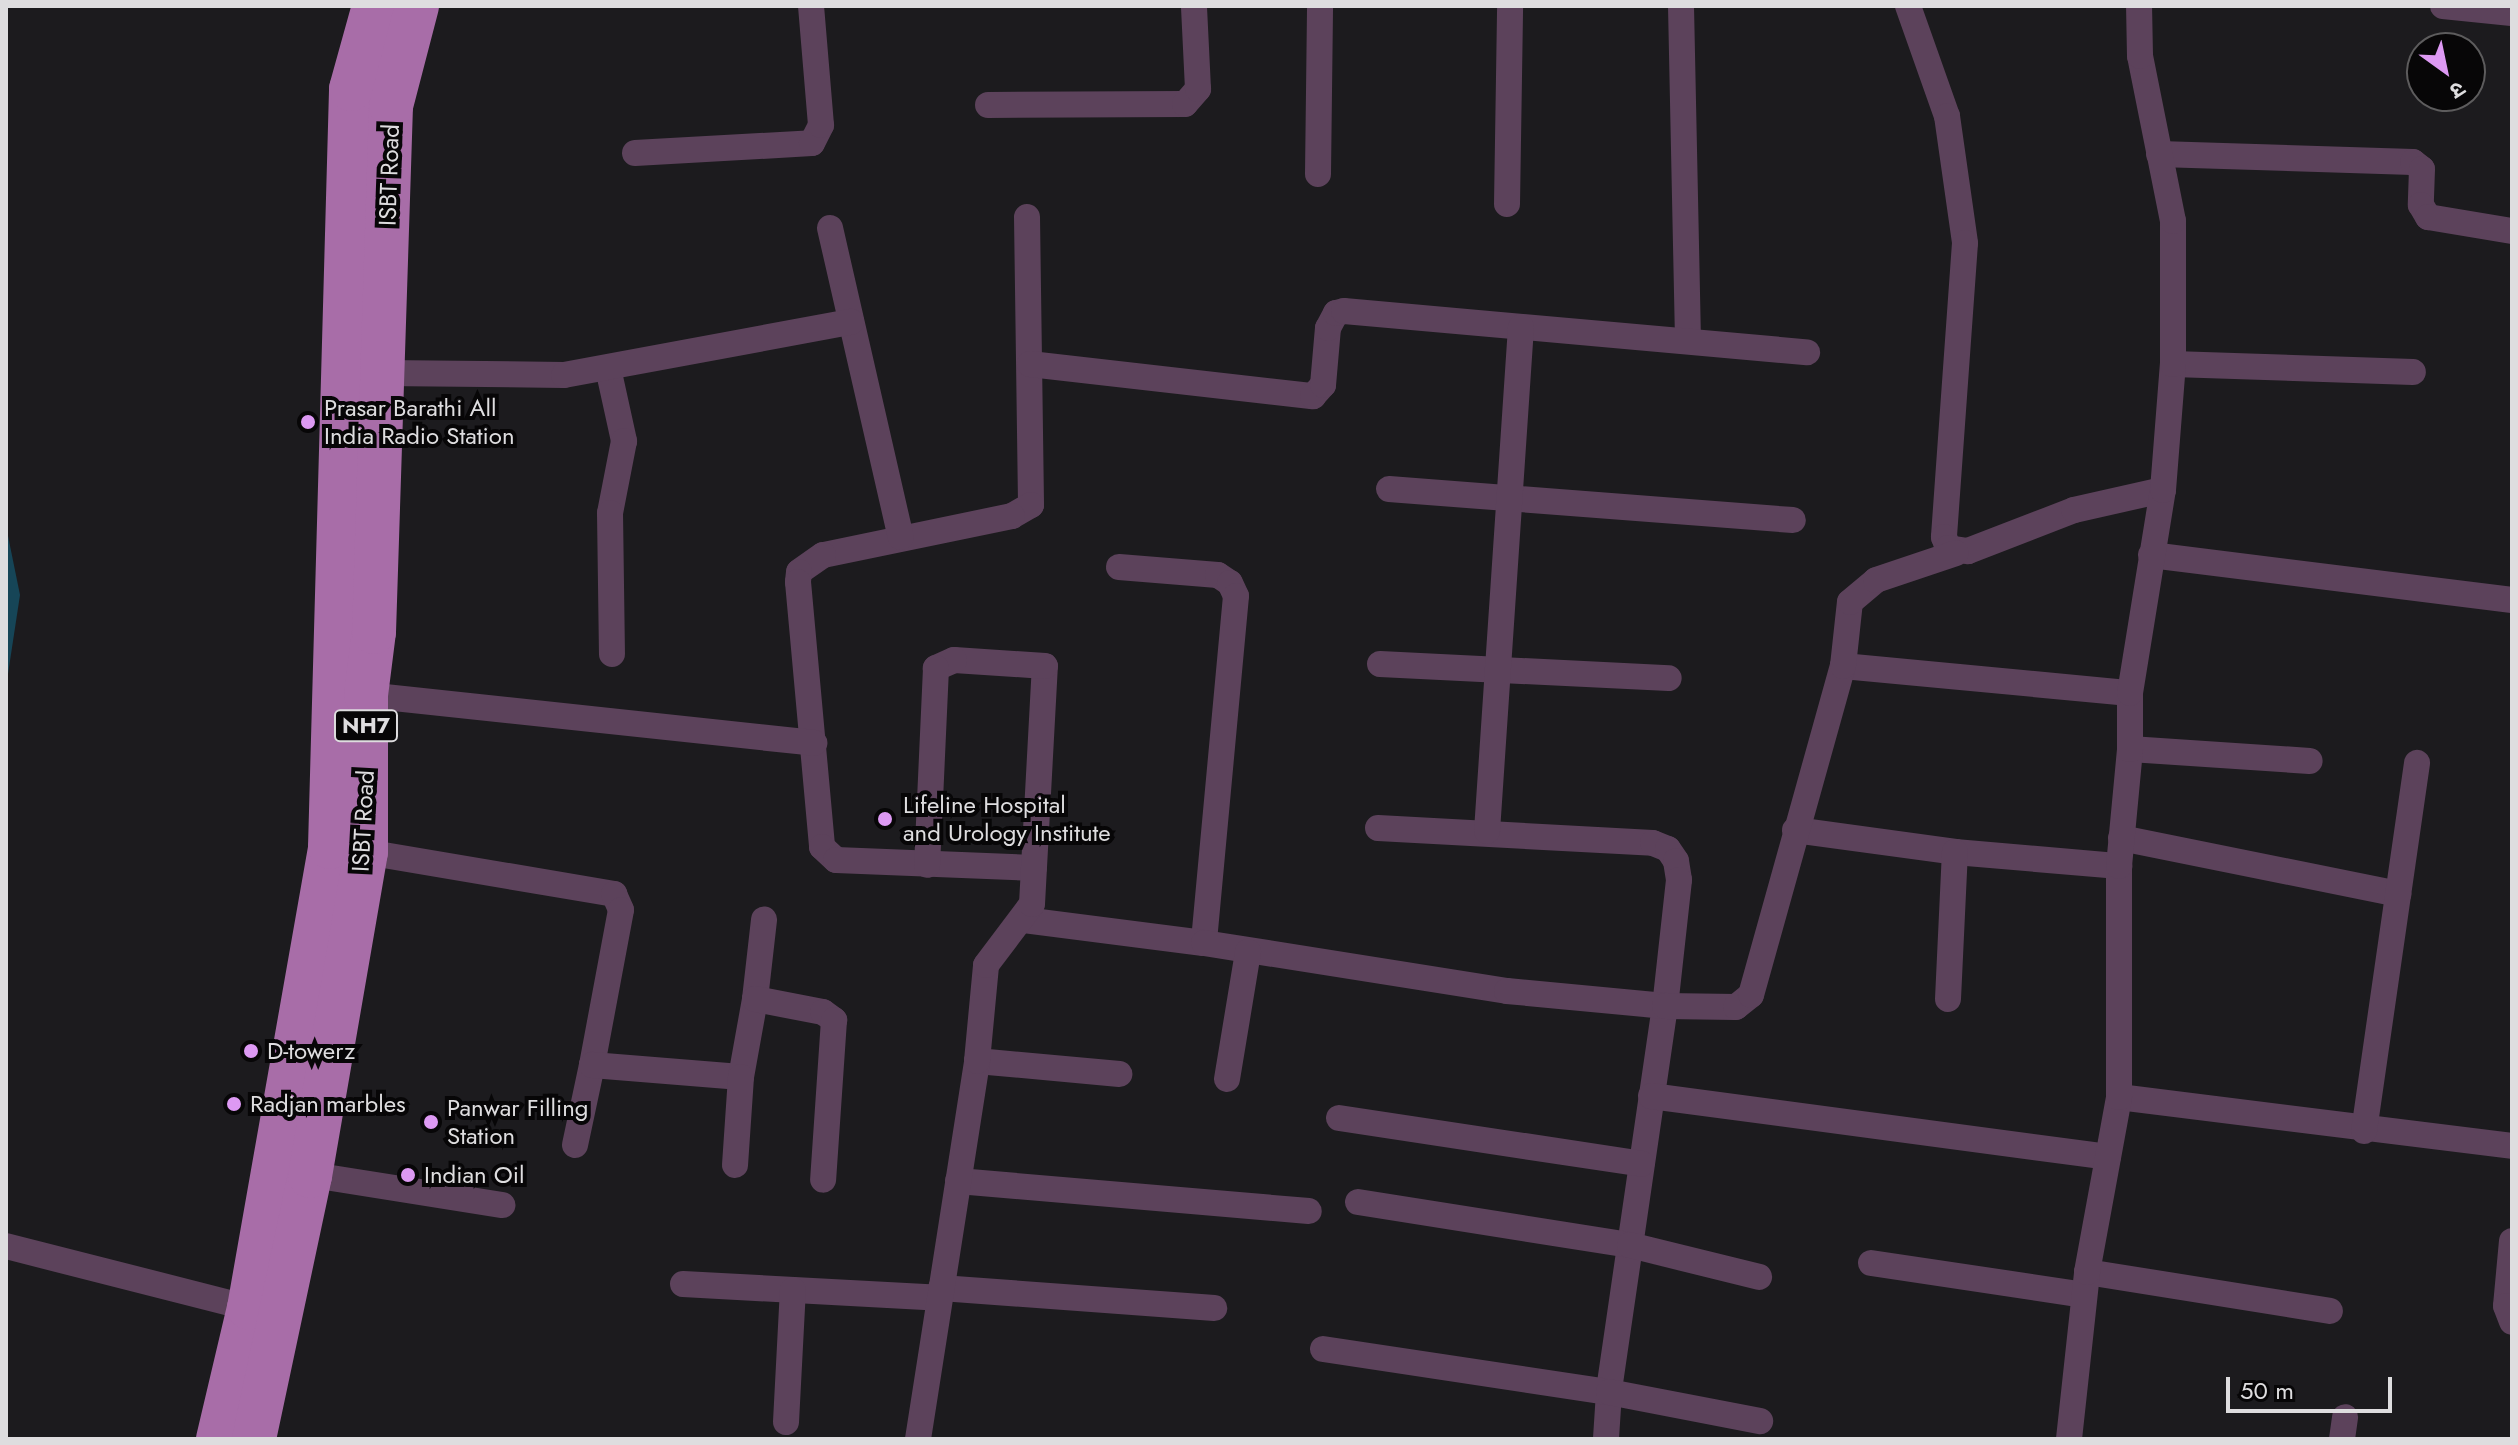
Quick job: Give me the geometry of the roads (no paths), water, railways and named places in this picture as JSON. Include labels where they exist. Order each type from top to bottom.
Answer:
[{"type":"highway","name":"ISBT Road","points":[[225,1434],[292,1170],[366,852],[366,695],[374,632],[391,106],[401,8]]},
{"type":"highway","name":"NH7","points":[[225,1434],[249,1308],[292,1170],[330,847],[351,89],[401,8]]},
{"type":"street","points":[[635,153],[812,143],[821,125],[811,6]]},
{"type":"street","points":[[988,105],[1185,104],[1198,89],[1194,6]]},
{"type":"street","points":[[1318,174],[1320,6]]},
{"type":"street","points":[[1507,204],[1510,6]]},
{"type":"street","points":[[1681,6],[1688,340]]},
{"type":"street","points":[[1908,6],[1947,116],[1965,243],[1944,537],[1956,553]]},
{"type":"street","points":[[2072,1438],[2086,1284],[2119,1097],[2119,866],[2130,749],[2130,693],[2163,490],[2173,364],[2173,221],[2140,56],[2139,6]]},
{"type":"street","points":[[2443,6],[2512,13]]},
{"type":"street","points":[[2159,154],[2413,162],[2422,169],[2421,205],[2428,217],[2512,231]]},
{"type":"street","points":[[1027,217],[1031,505],[1012,516],[823,555],[799,572],[814,743],[818,831],[829,854],[836,860],[1034,868]]},
{"type":"street","points":[[830,228],[901,537]]},
{"type":"street","points":[[1030,364],[1313,396],[1323,385],[1328,328],[1336,313],[1807,352]]},
{"type":"street","points":[[382,373],[564,375],[851,322]]},
{"type":"street","points":[[1487,831],[1521,327]]},
{"type":"street","points":[[2173,364],[2413,372]]},
{"type":"street","points":[[608,368],[624,441],[610,513],[612,654]]},
{"type":"street","points":[[1389,489],[1793,520]]},
{"type":"street","points":[[1024,920],[1204,943],[1507,991],[1665,1006],[1736,1007],[1751,995],[1843,666],[1855,593],[1876,580],[2074,510],[2163,490]]},
{"type":"street","points":[[2151,555],[2512,600]]},
{"type":"street","points":[[1119,567],[1218,575],[1230,583],[1236,596],[1204,943]]},
{"type":"street","points":[[918,1439],[977,1061],[986,965],[1005,934],[1024,920],[1032,904],[1045,666],[954,660],[936,668],[932,678],[927,865]]},
{"type":"street","points":[[1380,664],[1498,673],[1669,678]]},
{"type":"street","points":[[1843,666],[2130,693]]},
{"type":"street","points":[[366,695],[814,743]]},
{"type":"street","points":[[2130,749],[2310,761]]},
{"type":"street","points":[[2364,1131],[2417,763]]},
{"type":"street","points":[[1378,828],[1487,831],[1653,843],[1668,849],[1679,880],[1665,1006],[1609,1392],[1606,1439]]},
{"type":"street","points":[[1795,830],[1955,852],[2119,866]]},
{"type":"street","points":[[2121,838],[2398,894]]},
{"type":"street","points":[[366,852],[614,894],[621,910],[575,1145]]},
{"type":"street","points":[[1948,999],[1955,852]]},
{"type":"street","points":[[735,1165],[741,1077],[755,999],[764,920]]},
{"type":"street","points":[[1227,1079],[1248,952]]},
{"type":"street","points":[[755,999],[823,1012],[834,1020],[823,1180]]},
{"type":"street","points":[[977,1061],[1119,1074]]},
{"type":"street","points":[[592,1065],[741,1077]]},
{"type":"street","points":[[1651,1096],[2108,1157]]},
{"type":"street","points":[[2119,1097],[2364,1131],[2512,1146]]},
{"type":"street","points":[[1339,1118],[1642,1164]]},
{"type":"street","points":[[292,1170],[502,1205]]},
{"type":"street","points":[[958,1181],[1309,1211]]},
{"type":"street","points":[[1358,1202],[1630,1245],[1759,1277]]},
{"type":"street","points":[[2512,1241],[2506,1306],[2512,1322]]},
{"type":"street","points":[[6,1246],[249,1308]]},
{"type":"street","points":[[1871,1263],[2330,1311]]},
{"type":"street","points":[[683,1284],[940,1293],[1214,1308]]},
{"type":"street","points":[[786,1422],[793,1290]]},
{"type":"street","points":[[1323,1349],[1609,1392],[1760,1421]]},
{"type":"water","points":[[6,526],[20,595],[6,687]]},
{"type":"place","name":"Prasar Barathi All India Radio Station","points":[[308,422]]},
{"type":"place","name":"Lifeline Hospital and Urology Institute","points":[[885,819]]},
{"type":"place","name":"D-towerz","points":[[251,1051]]},
{"type":"place","name":"Radjan marbles","points":[[234,1104]]},
{"type":"place","name":"Panwar Filling Station","points":[[431,1122]]},
{"type":"place","name":"Indian Oil","points":[[408,1175]]}]
